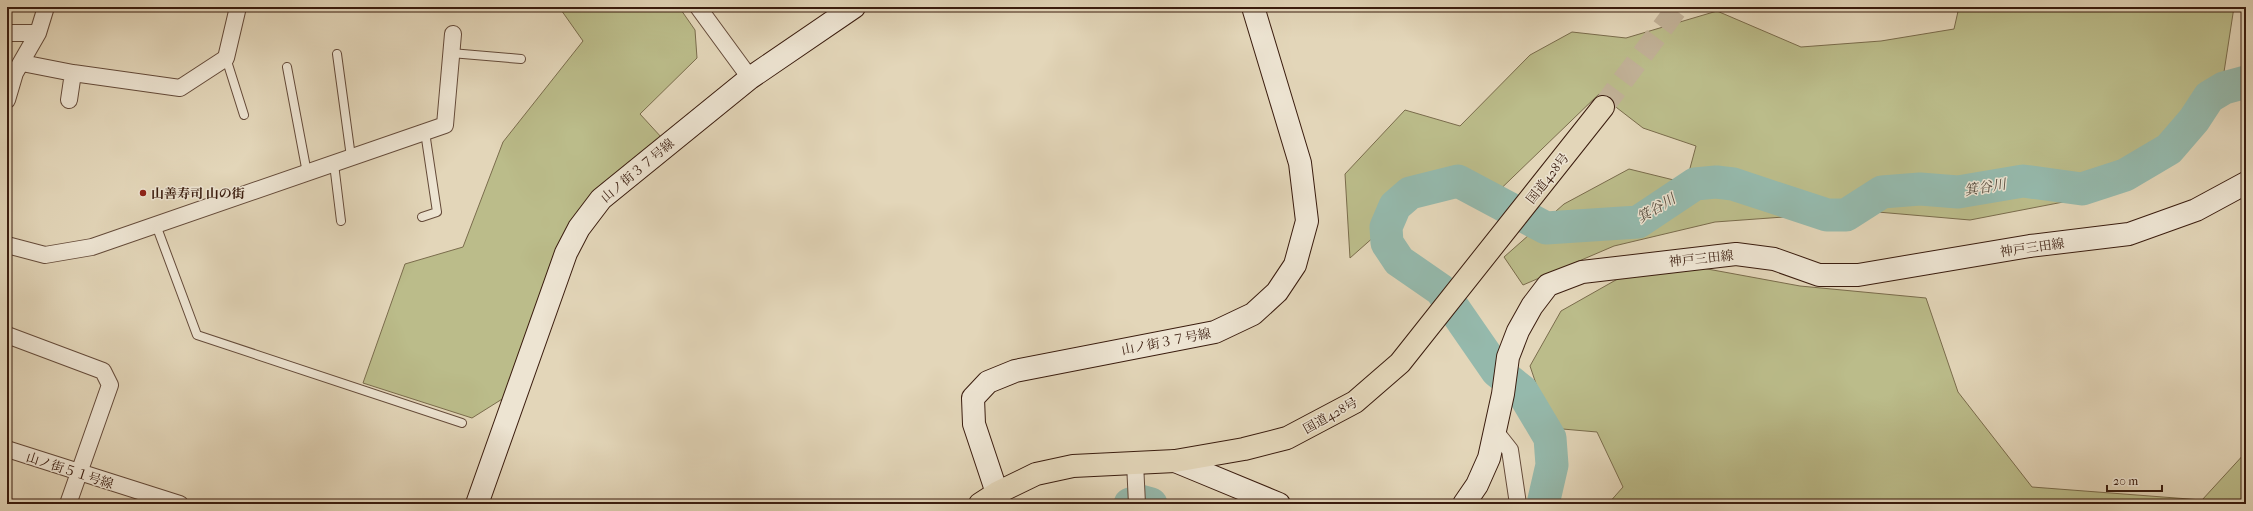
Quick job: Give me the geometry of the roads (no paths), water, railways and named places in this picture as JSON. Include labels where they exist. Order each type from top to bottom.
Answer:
[{"type":"highway","name":"国道428号","points":[[988,498],[1036,474],[1073,466],[1175,461],[1244,450],[1287,438],[1354,402],[1400,363],[1603,107]]},
{"type":"street","points":[[7,100],[15,73],[38,33],[46,7]]},
{"type":"street","points":[[22,63],[73,73],[180,88],[226,58],[238,7]]},
{"type":"street","points":[[698,7],[750,78]]},
{"type":"street","name":"山ノ街３７号線","points":[[476,504],[566,253],[579,228],[601,199],[750,78],[854,7]]},
{"type":"street","name":"山ノ街３７号線","points":[[988,498],[974,424],[973,398],[988,382],[1015,371],[1215,332],[1253,314],[1277,292],[1295,265],[1307,221],[1300,163],[1253,7]]},
{"type":"street","points":[[7,33],[38,33]]},
{"type":"street","points":[[7,245],[45,255],[92,247],[445,125],[453,34]]},
{"type":"street","points":[[69,100],[73,73]]},
{"type":"street","name":"神戸三田線","points":[[1464,504],[1477,485],[1489,458],[1503,394],[1508,357],[1518,331],[1532,306],[1548,285],[1582,272],[1736,254],[1774,258],[1820,275],[1858,274],[2030,246],[2129,234],[2196,210],[2246,183]]},
{"type":"street","points":[[7,336],[103,371],[110,385],[68,504]]},
{"type":"street","points":[[1495,431],[1510,450],[1518,504]]},
{"type":"street","name":"山ノ街５１号線","points":[[7,449],[78,473],[180,504]]},
{"type":"street","points":[[1175,461],[1279,504]]},
{"type":"street","points":[[1135,463],[1137,504]]},
{"type":"lane","points":[[451,53],[521,59]]},
{"type":"lane","points":[[337,54],[351,157]]},
{"type":"lane","points":[[226,58],[244,115]]},
{"type":"lane","points":[[287,67],[307,173]]},
{"type":"lane","points":[[422,217],[436,212],[425,132]]},
{"type":"lane","points":[[334,164],[341,221]]},
{"type":"lane","points":[[156,225],[198,335],[462,423]]},
{"type":"waterway","name":"箕谷川","points":[[1543,504],[1552,465],[1550,438],[1522,391],[1497,371],[1441,290],[1399,261],[1387,243],[1386,227],[1395,206],[1410,193],[1458,181],[1546,228],[1638,222],[1695,184],[1716,182],[1733,184],[1827,215],[1846,215],[1882,192],[1920,189],[1958,192],[2023,181],[2082,189],[2125,175],[2169,149],[2194,120],[2209,97],[2224,88],[2246,82]]},
{"type":"waterway","name":"箕谷川","points":[[1130,504],[1140,501],[1151,504]]},
{"type":"tunnel","points":[[1603,107],[1678,7]]},
{"type":"place","name":"山善寿司 山の街","points":[[143,193]]}]
